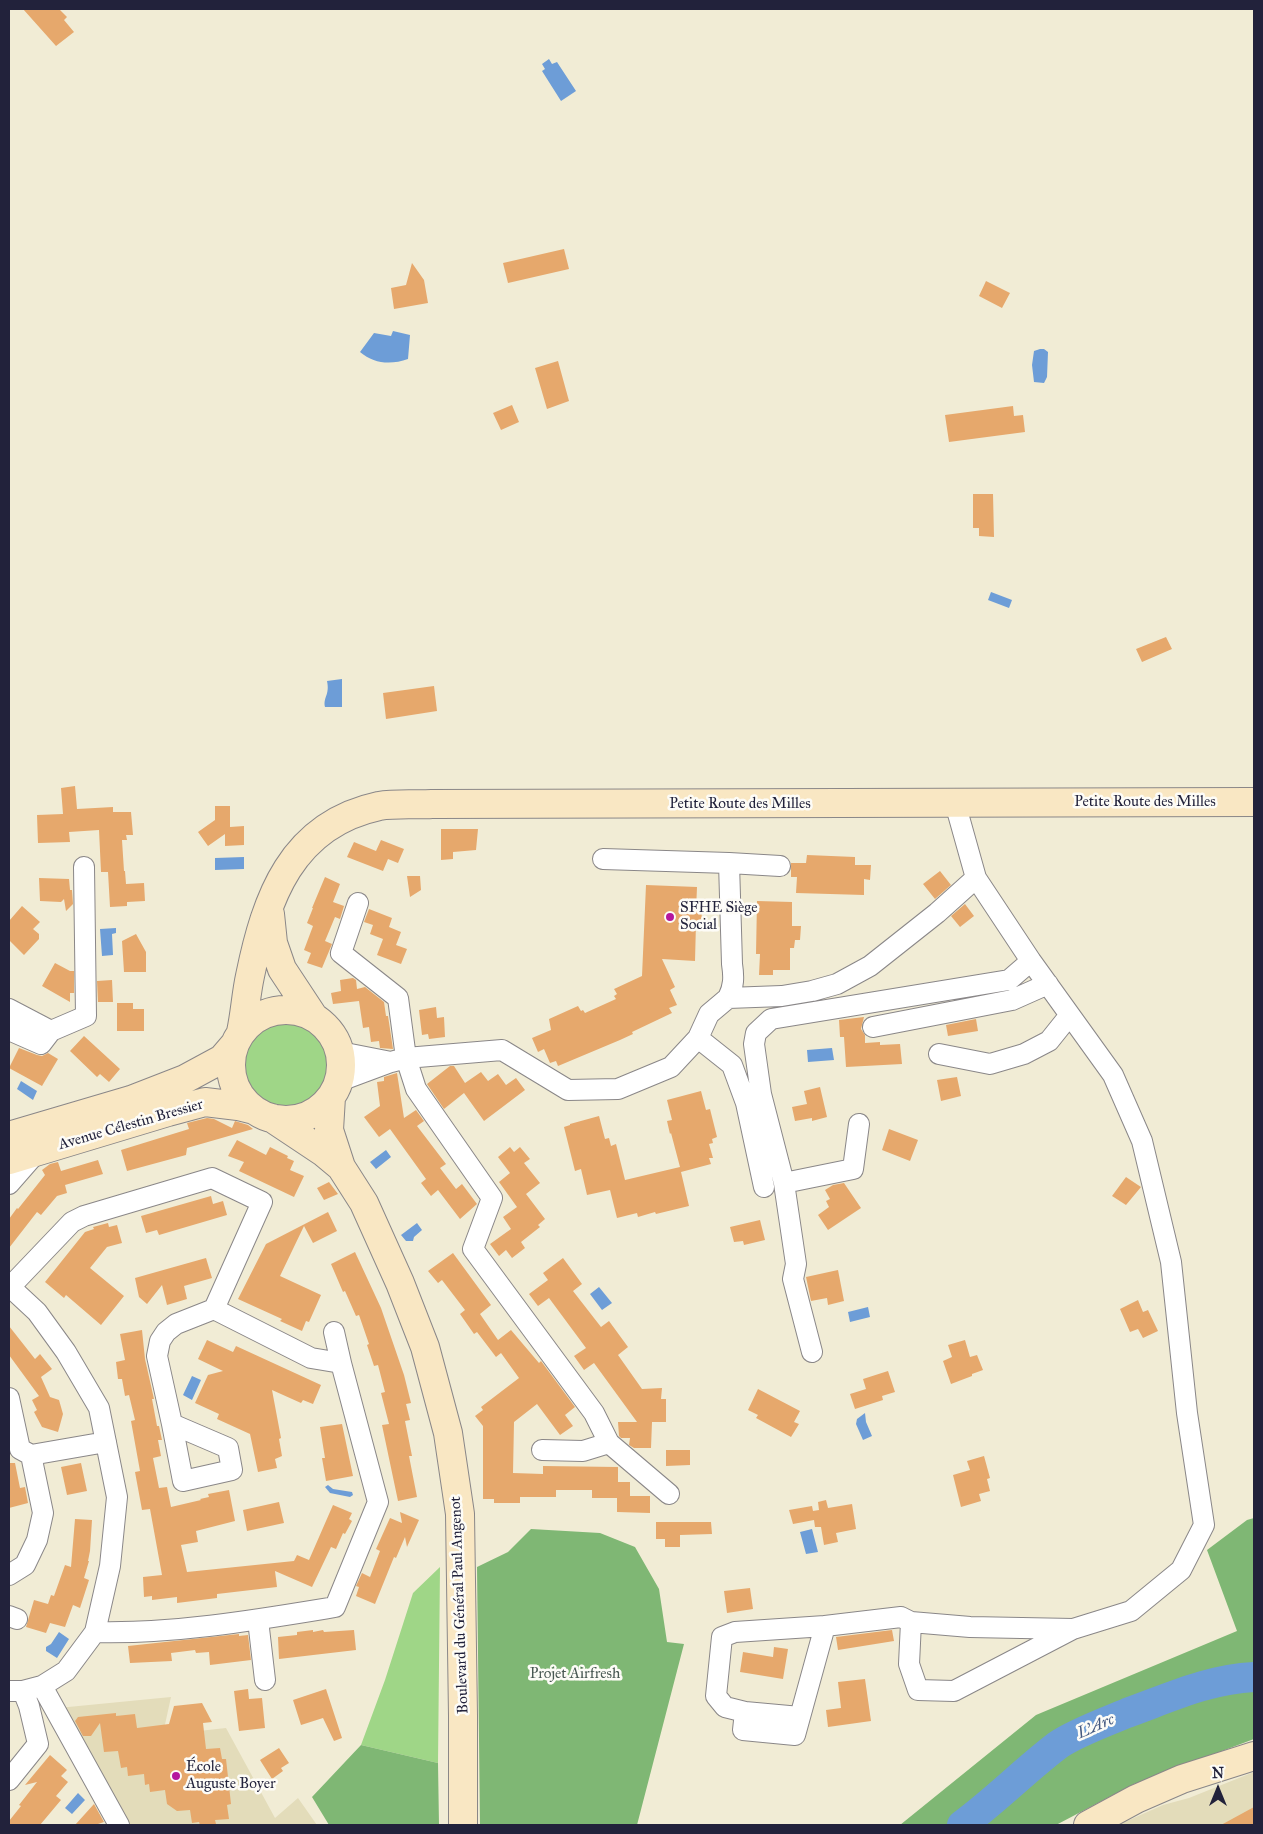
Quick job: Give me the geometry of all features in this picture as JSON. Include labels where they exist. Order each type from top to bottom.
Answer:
[{"type":"main road","name":"Petite Route des Milles","points":[[238,1039],[246,1008],[249,977],[269,902],[282,876],[307,844],[323,829],[340,819],[380,806],[432,804],[1254,802]]},
{"type":"main road","points":[[269,902],[273,942],[282,969],[312,1016],[328,1029],[340,1052],[336,1089],[316,1111],[291,1120],[263,1114],[239,1094],[231,1070],[238,1039],[259,1016],[287,1009],[312,1016]]},
{"type":"main road","name":"Avenue Célestin Bressier","points":[[9,1136],[131,1100],[185,1079],[222,1059],[238,1039]]},
{"type":"main road","name":"Boulevard du Général Paul Angenot","points":[[336,1089],[329,1130],[340,1167]]},
{"type":"main road","name":"Avenue Célestin Bressier","points":[[9,1160],[205,1102],[238,1106],[263,1114]]},
{"type":"main road","name":"Boulevard du Général Paul Angenot","points":[[263,1114],[323,1152],[340,1167],[364,1203],[400,1283],[424,1347],[450,1442],[460,1514],[463,1825]]},
{"type":"main road","points":[[1088,1825],[1136,1799],[1182,1779],[1254,1756]]},
{"type":"street","points":[[910,1622],[908,1664],[918,1690],[954,1691],[1074,1629],[1131,1611],[1181,1570],[1204,1525],[1187,1413],[1171,1262],[1142,1141],[1113,1074],[1068,1016],[976,878],[955,803]]},
{"type":"street","points":[[603,859],[780,866]]},
{"type":"street","points":[[340,1052],[398,1060],[502,1050],[568,1090],[618,1089],[672,1067],[698,1038],[709,1014],[728,998],[732,989],[734,977],[729,863]]},
{"type":"street","points":[[9,1030],[41,1044],[51,1031],[86,1016],[84,867]]},
{"type":"street","points":[[728,998],[782,996],[812,991],[837,984],[870,966],[937,913],[976,878]]},
{"type":"street","points":[[358,903],[341,953],[398,998],[398,1060],[492,1198],[473,1250],[594,1413],[609,1443],[669,1494]]},
{"type":"street","points":[[812,1352],[793,1279],[796,1264],[784,1183],[761,1094],[754,1044],[756,1033],[771,1020],[1009,980],[1030,961]]},
{"type":"street","points":[[873,1027],[1012,1000],[1048,984]]},
{"type":"street","points":[[9,1009],[51,1031]]},
{"type":"street","points":[[939,1054],[990,1064],[1024,1054],[1049,1041],[1068,1016]]},
{"type":"street","points":[[698,1038],[732,1065],[746,1103],[764,1187]]},
{"type":"street","points":[[336,1089],[398,1060]]},
{"type":"street","points":[[784,1183],[852,1169],[859,1124]]},
{"type":"street","points":[[9,1184],[37,1152]]},
{"type":"street","points":[[16,1691],[42,1686],[66,1671],[95,1632],[110,1566],[117,1496],[99,1408],[66,1352],[37,1312],[9,1287],[76,1218],[212,1178],[262,1202],[214,1309],[176,1324],[166,1332],[160,1341],[157,1356],[172,1424]]},
{"type":"street","points":[[214,1309],[311,1358],[340,1364]]},
{"type":"street","points":[[95,1632],[131,1633],[258,1620],[335,1607],[378,1502],[340,1364],[334,1332]]},
{"type":"street","points":[[9,1398],[20,1449],[31,1455],[106,1442]]},
{"type":"street","points":[[542,1450],[582,1451],[609,1443]]},
{"type":"street","points":[[9,1575],[25,1565],[37,1540],[43,1513],[31,1455]]},
{"type":"street","points":[[825,1626],[795,1735],[743,1730],[745,1712],[725,1708],[716,1696],[722,1637],[735,1632],[825,1626],[901,1617],[910,1622],[970,1627],[1074,1629]]},
{"type":"street","points":[[258,1620],[265,1680]]},
{"type":"street","points":[[42,1686],[50,1704],[119,1825]]},
{"type":"street","points":[[9,1780],[38,1744],[29,1706],[16,1691]]},
{"type":"shaded area","name":"École Auguste Boyer","points":[[171,1697],[164,1729],[172,1734],[226,1728],[275,1818],[298,1798],[317,1825],[130,1825],[58,1708]]},
{"type":"shaded area","points":[[1254,1772],[1254,1825],[1118,1825],[1163,1805],[1189,1798]]},
{"type":"green space","points":[[288,1021],[305,1024],[319,1033],[328,1047],[331,1064],[328,1081],[319,1095],[305,1104],[288,1107],[271,1104],[257,1095],[248,1081],[245,1064],[248,1047],[257,1033],[271,1024]]},
{"type":"green space","points":[[1254,1518],[1254,1739],[1134,1784],[1056,1825],[900,1825],[1036,1715],[1237,1631],[1207,1550],[1247,1520]]},
{"type":"green space","name":"Projet Airfresh","points":[[531,1529],[600,1533],[635,1547],[659,1589],[667,1642],[684,1644],[637,1825],[480,1825],[477,1567],[508,1552]]},
{"type":"green space","points":[[440,1567],[438,1763],[361,1745],[385,1680],[413,1593]]},
{"type":"green space","points":[[361,1745],[438,1763],[439,1825],[329,1825],[312,1797]]},
{"type":"water","points":[[549,59],[552,64],[557,62],[576,91],[561,101],[542,71],[545,69],[542,64]]},
{"type":"water","points":[[393,331],[410,335],[408,359],[389,363],[371,359],[360,352],[374,333],[391,336]]},
{"type":"water","points":[[1040,349],[1048,352],[1047,377],[1044,383],[1034,382],[1032,365],[1034,351]]},
{"type":"water","points":[[991,592],[1012,600],[1009,608],[988,600]]},
{"type":"water","points":[[342,679],[342,707],[325,707],[328,690],[327,681]]},
{"type":"water","points":[[244,857],[244,869],[215,870],[215,858]]},
{"type":"water","points":[[116,928],[116,933],[112,934],[113,955],[102,956],[100,929]]},
{"type":"water","points":[[832,1048],[834,1060],[808,1062],[807,1050]]},
{"type":"water","points":[[21,1081],[37,1091],[33,1100],[17,1089]]},
{"type":"water","points":[[386,1150],[391,1157],[376,1169],[370,1162]]},
{"type":"water","points":[[417,1223],[422,1230],[414,1237],[413,1241],[406,1241],[401,1235]]},
{"type":"water","points":[[599,1287],[612,1303],[602,1310],[590,1294]]},
{"type":"water","points":[[868,1307],[870,1317],[850,1322],[848,1312]]},
{"type":"water","points":[[192,1376],[201,1380],[192,1400],[183,1395]]},
{"type":"water","points":[[865,1413],[866,1422],[872,1436],[863,1440],[856,1424],[857,1419]]},
{"type":"water","points":[[328,1485],[333,1489],[352,1492],[353,1495],[350,1497],[330,1493],[325,1487]]},
{"type":"water","points":[[812,1529],[818,1552],[806,1554],[800,1532]]},
{"type":"water","points":[[59,1632],[69,1639],[57,1658],[46,1651],[46,1647],[51,1644]]},
{"type":"water","points":[[78,1793],[85,1800],[72,1814],[65,1808]]},
{"type":"building","points":[[23,9],[59,9],[67,17],[64,20],[74,32],[56,46]]},
{"type":"building","points":[[564,249],[569,269],[508,283],[503,263]]},
{"type":"building","points":[[412,263],[424,280],[428,303],[394,309],[391,288],[406,285]]},
{"type":"building","points":[[986,281],[1010,293],[1002,308],[979,296]]},
{"type":"building","points":[[558,361],[569,401],[547,409],[535,368]]},
{"type":"building","points":[[512,405],[519,422],[501,430],[493,413]]},
{"type":"building","points":[[1013,406],[1014,416],[1023,415],[1025,432],[949,442],[945,415]]},
{"type":"building","points":[[973,494],[993,494],[994,537],[979,536],[979,528],[973,528]]},
{"type":"building","points":[[1166,637],[1172,649],[1142,662],[1136,649]]},
{"type":"building","points":[[434,686],[437,711],[386,719],[383,693]]},
{"type":"building","points":[[75,786],[77,809],[113,807],[113,812],[131,812],[133,835],[126,835],[127,840],[122,840],[126,884],[144,883],[145,901],[127,902],[127,906],[110,907],[108,872],[101,872],[99,830],[69,832],[70,842],[38,843],[37,815],[63,814],[61,788]]},
{"type":"building","points":[[215,806],[230,806],[230,827],[244,826],[244,845],[225,846],[225,834],[208,846],[198,832],[215,820]]},
{"type":"building","points":[[441,829],[478,829],[476,850],[453,852],[453,859],[441,860]]},
{"type":"building","points":[[381,840],[404,849],[398,863],[388,859],[383,871],[347,857],[354,842],[376,851]]},
{"type":"building","points":[[807,855],[855,857],[855,865],[871,865],[870,880],[864,879],[864,895],[796,893],[797,877],[791,877],[791,863],[806,863]]},
{"type":"building","points":[[940,871],[951,885],[935,899],[923,884]]},
{"type":"building","points":[[407,876],[420,876],[421,890],[410,897]]},
{"type":"building","points":[[325,877],[340,884],[333,902],[344,906],[340,919],[335,917],[325,941],[332,944],[322,968],[307,963],[311,953],[304,950],[313,926],[307,923]]},
{"type":"building","points":[[39,878],[69,879],[73,904],[66,911],[64,899],[61,902],[40,901]]},
{"type":"building","points":[[646,885],[697,887],[696,911],[702,911],[701,924],[696,923],[695,961],[662,959],[675,987],[670,990],[677,1005],[669,1008],[672,1013],[632,1032],[633,1034],[620,1040],[558,1066],[556,1061],[550,1063],[544,1049],[538,1052],[532,1038],[551,1030],[549,1019],[578,1006],[585,1013],[616,999],[614,996],[617,994],[614,989],[642,976]]},
{"type":"building","points":[[757,901],[792,902],[792,926],[801,926],[800,940],[795,940],[794,948],[790,948],[790,970],[773,970],[773,975],[759,975],[760,954],[756,954]]},
{"type":"building","points":[[965,904],[974,916],[960,927],[951,916]]},
{"type":"building","points":[[22,906],[40,922],[33,929],[39,934],[39,939],[24,955],[9,940],[9,921]]},
{"type":"building","points":[[369,909],[392,918],[389,927],[401,932],[396,945],[407,949],[401,964],[377,955],[383,939],[370,934],[373,925],[364,922]]},
{"type":"building","points":[[136,934],[146,952],[146,972],[124,972],[122,941]]},
{"type":"building","points":[[55,963],[70,971],[74,971],[74,993],[70,993],[70,1002],[42,986]]},
{"type":"building","points":[[353,978],[356,980],[357,989],[365,987],[384,1002],[393,1049],[380,1048],[379,1041],[371,1042],[369,1027],[363,1028],[359,1001],[333,1004],[331,993],[341,991],[340,980]]},
{"type":"building","points":[[112,980],[113,1002],[98,1002],[97,981]]},
{"type":"building","points":[[117,1003],[133,1003],[133,1009],[144,1009],[144,1031],[117,1031]]},
{"type":"building","points":[[436,1007],[437,1018],[444,1017],[445,1037],[429,1039],[428,1034],[422,1035],[419,1010]]},
{"type":"building","points":[[864,1017],[861,1029],[865,1035],[865,1043],[880,1042],[880,1045],[900,1044],[902,1064],[846,1067],[844,1037],[840,1037],[839,1020]]},
{"type":"building","points":[[976,1019],[978,1031],[948,1036],[946,1025]]},
{"type":"building","points":[[84,1036],[120,1069],[109,1082],[100,1074],[97,1077],[70,1051]]},
{"type":"building","points":[[19,1048],[42,1056],[48,1053],[58,1059],[42,1086],[9,1068]]},
{"type":"building","points":[[450,1066],[454,1066],[465,1083],[481,1072],[488,1081],[498,1074],[506,1085],[516,1078],[525,1090],[484,1121],[464,1093],[444,1109],[427,1084]]},
{"type":"building","points":[[397,1073],[404,1118],[416,1110],[424,1121],[417,1126],[446,1164],[440,1168],[456,1189],[462,1184],[477,1204],[460,1219],[438,1190],[431,1196],[421,1183],[426,1179],[390,1129],[379,1137],[364,1117],[380,1106],[377,1082],[384,1081],[384,1077]]},
{"type":"building","points":[[957,1077],[961,1096],[941,1101],[937,1080]]},
{"type":"building","points":[[820,1087],[827,1117],[812,1121],[812,1118],[795,1121],[792,1107],[807,1104],[804,1091]]},
{"type":"building","points":[[701,1091],[706,1110],[710,1109],[717,1137],[712,1139],[713,1143],[709,1144],[713,1158],[709,1158],[711,1164],[681,1172],[689,1206],[638,1217],[637,1213],[617,1218],[610,1190],[587,1195],[581,1169],[575,1171],[564,1127],[599,1116],[605,1139],[609,1138],[611,1146],[616,1144],[625,1180],[680,1167],[667,1121],[672,1120],[667,1100]]},
{"type":"building","points":[[207,1118],[214,1119],[232,1128],[235,1121],[248,1125],[253,1129],[187,1148],[186,1155],[127,1171],[121,1150],[189,1129],[187,1123]]},
{"type":"building","points":[[889,1129],[918,1140],[910,1161],[882,1150]]},
{"type":"building","points":[[237,1140],[266,1155],[270,1147],[294,1161],[290,1170],[304,1176],[294,1197],[239,1171],[244,1162],[228,1156]]},
{"type":"building","points":[[510,1147],[514,1152],[520,1147],[530,1159],[524,1163],[540,1183],[526,1194],[545,1219],[538,1225],[540,1227],[521,1242],[525,1248],[512,1258],[506,1250],[499,1256],[490,1244],[511,1229],[503,1217],[517,1207],[499,1182],[510,1173],[498,1157]]},
{"type":"building","points":[[98,1160],[103,1174],[65,1185],[67,1193],[57,1196],[41,1215],[37,1212],[9,1248],[9,1219],[45,1175],[42,1170],[50,1164],[58,1162],[61,1171]]},
{"type":"building","points":[[1126,1177],[1141,1187],[1126,1205],[1112,1196]]},
{"type":"building","points":[[329,1182],[338,1194],[324,1200],[317,1188]]},
{"type":"building","points":[[844,1183],[861,1208],[828,1230],[818,1215],[829,1207],[826,1201],[830,1199],[825,1190],[833,1185]]},
{"type":"building","points":[[211,1196],[213,1204],[223,1201],[227,1215],[159,1235],[157,1230],[146,1233],[141,1216]]},
{"type":"building","points":[[328,1212],[337,1231],[313,1243],[304,1226],[280,1276],[321,1295],[309,1322],[306,1321],[302,1331],[280,1321],[282,1319],[238,1299],[266,1244]]},
{"type":"building","points":[[760,1220],[765,1240],[744,1245],[743,1241],[734,1242],[730,1227]]},
{"type":"building","points":[[108,1223],[109,1227],[117,1225],[122,1243],[107,1247],[90,1268],[124,1296],[101,1325],[66,1295],[64,1298],[45,1282],[85,1232],[94,1229],[93,1227]]},
{"type":"building","points":[[355,1252],[381,1308],[404,1375],[411,1403],[406,1404],[410,1420],[405,1421],[412,1456],[409,1456],[417,1497],[398,1501],[382,1425],[389,1424],[381,1393],[385,1392],[378,1365],[374,1366],[359,1315],[356,1316],[331,1264]]},
{"type":"building","points":[[453,1253],[491,1305],[480,1314],[498,1340],[511,1330],[539,1363],[541,1361],[575,1407],[565,1415],[573,1426],[560,1435],[537,1404],[514,1422],[513,1473],[543,1474],[543,1466],[618,1467],[618,1482],[630,1482],[630,1496],[650,1496],[650,1513],[617,1512],[617,1498],[592,1498],[592,1490],[556,1490],[556,1497],[520,1497],[520,1503],[494,1503],[494,1499],[483,1499],[483,1426],[475,1416],[483,1410],[481,1407],[519,1378],[501,1353],[496,1357],[477,1332],[474,1334],[460,1314],[465,1310],[442,1280],[438,1283],[428,1271]]},
{"type":"building","points":[[206,1258],[212,1278],[184,1286],[187,1299],[167,1305],[162,1285],[147,1304],[139,1297],[135,1278]]},
{"type":"building","points":[[563,1258],[582,1284],[573,1291],[601,1327],[609,1321],[628,1347],[618,1355],[642,1389],[662,1388],[661,1399],[666,1399],[666,1422],[652,1422],[651,1448],[634,1448],[629,1445],[630,1438],[621,1438],[619,1436],[618,1422],[637,1422],[594,1363],[584,1370],[574,1356],[586,1348],[549,1298],[538,1306],[529,1294],[548,1280],[543,1273]]},
{"type":"building","points":[[838,1270],[844,1301],[828,1305],[827,1298],[811,1301],[806,1277]]},
{"type":"building","points":[[1138,1300],[1143,1312],[1148,1310],[1158,1331],[1143,1338],[1138,1329],[1130,1332],[1120,1309]]},
{"type":"building","points":[[9,1326],[35,1359],[40,1354],[52,1369],[41,1377],[50,1397],[59,1400],[63,1414],[58,1432],[42,1427],[34,1412],[37,1410],[32,1400],[39,1396],[9,1355]]},
{"type":"building","points":[[142,1330],[145,1359],[154,1399],[152,1399],[157,1426],[159,1426],[162,1440],[158,1440],[161,1456],[153,1458],[159,1488],[167,1487],[171,1507],[201,1500],[209,1497],[208,1494],[229,1490],[235,1521],[196,1531],[198,1542],[181,1545],[187,1572],[294,1561],[297,1555],[309,1560],[333,1505],[352,1513],[349,1519],[352,1521],[345,1534],[343,1533],[336,1549],[331,1547],[312,1587],[275,1571],[277,1587],[217,1594],[217,1598],[177,1603],[177,1597],[152,1600],[152,1596],[144,1597],[143,1577],[162,1575],[150,1509],[142,1510],[135,1472],[140,1471],[131,1421],[135,1420],[129,1395],[125,1396],[122,1379],[118,1379],[116,1362],[125,1360],[120,1334]]},
{"type":"building","points":[[207,1340],[233,1352],[236,1346],[321,1385],[313,1404],[303,1400],[301,1403],[272,1390],[281,1438],[279,1439],[282,1456],[275,1459],[277,1468],[258,1472],[250,1434],[217,1419],[219,1414],[195,1403],[208,1375],[223,1371],[198,1359]]},
{"type":"building","points":[[965,1340],[970,1357],[977,1355],[983,1370],[951,1384],[943,1361],[952,1357],[948,1345]]},
{"type":"building","points":[[888,1371],[895,1392],[882,1396],[883,1400],[855,1409],[850,1394],[866,1389],[863,1379]]},
{"type":"building","points":[[758,1389],[800,1411],[794,1422],[799,1424],[791,1437],[756,1418],[758,1415],[748,1410]]},
{"type":"building","points":[[342,1424],[353,1476],[326,1481],[322,1458],[325,1458],[320,1427]]},
{"type":"building","points":[[666,1450],[690,1450],[690,1465],[666,1466]]},
{"type":"building","points":[[984,1456],[990,1478],[987,1479],[990,1491],[979,1494],[981,1501],[961,1507],[953,1475],[970,1470],[967,1461]]},
{"type":"building","points":[[9,1463],[15,1463],[20,1488],[25,1487],[28,1503],[9,1508]]},
{"type":"building","points":[[81,1463],[87,1491],[67,1495],[61,1467]]},
{"type":"building","points":[[826,1500],[828,1508],[852,1504],[856,1529],[836,1533],[838,1542],[824,1545],[821,1527],[815,1527],[814,1520],[793,1524],[789,1510],[812,1506],[813,1511],[819,1510],[818,1502]]},
{"type":"building","points":[[279,1502],[284,1523],[247,1531],[243,1510]]},
{"type":"building","points":[[400,1512],[419,1520],[407,1547],[405,1537],[396,1558],[394,1557],[375,1604],[356,1596],[359,1587],[356,1586],[362,1573],[370,1577],[380,1551],[376,1549],[390,1518],[402,1523]]},
{"type":"building","points":[[75,1519],[92,1520],[89,1561],[84,1578],[89,1580],[80,1608],[73,1605],[65,1627],[50,1623],[46,1633],[26,1627],[34,1600],[48,1604],[51,1595],[54,1596],[65,1565],[71,1567]]},
{"type":"building","points":[[656,1522],[711,1522],[712,1534],[680,1535],[680,1547],[665,1547],[665,1539],[656,1539]]},
{"type":"building","points":[[750,1588],[753,1609],[727,1613],[724,1591]]},
{"type":"building","points":[[313,1630],[313,1632],[323,1630],[324,1632],[354,1630],[356,1650],[279,1659],[278,1637],[297,1635],[297,1632]]},
{"type":"building","points":[[892,1630],[894,1641],[838,1650],[836,1637]]},
{"type":"building","points":[[239,1634],[239,1636],[248,1635],[251,1660],[210,1665],[209,1652],[196,1653],[195,1650],[171,1653],[172,1661],[130,1663],[128,1646]]},
{"type":"building","points":[[774,1647],[788,1649],[783,1679],[740,1672],[743,1652],[773,1657]]},
{"type":"building","points":[[865,1679],[871,1721],[828,1727],[826,1710],[841,1708],[838,1682]]},
{"type":"building","points":[[248,1689],[249,1699],[262,1698],[265,1728],[239,1731],[234,1691]]},
{"type":"building","points":[[326,1689],[342,1738],[334,1741],[323,1718],[301,1725],[293,1700]]},
{"type":"building","points":[[202,1703],[212,1722],[203,1723],[206,1749],[220,1748],[222,1759],[226,1759],[231,1804],[227,1805],[229,1819],[215,1820],[216,1824],[200,1825],[199,1822],[192,1823],[190,1810],[177,1811],[167,1804],[165,1790],[150,1792],[149,1784],[145,1785],[144,1774],[128,1776],[127,1767],[121,1768],[118,1751],[104,1752],[100,1723],[91,1736],[83,1736],[75,1721],[78,1717],[116,1713],[116,1716],[135,1714],[137,1728],[169,1724],[174,1706]]},
{"type":"building","points":[[279,1748],[289,1763],[281,1768],[283,1771],[272,1779],[260,1760]]},
{"type":"building","points":[[50,1755],[67,1770],[61,1776],[68,1782],[56,1796],[61,1800],[40,1825],[9,1825],[9,1821],[21,1806],[19,1805],[37,1782],[25,1785]]},
{"type":"building","points":[[94,1804],[104,1822],[95,1825],[75,1825]]},
{"type":"building","points":[[1254,1807],[1254,1825],[1221,1825]]},
{"type":"waterway","name":"L'Arc","points":[[962,1825],[1058,1745],[1073,1736],[1189,1690],[1221,1681],[1254,1677]]},
{"type":"place","name":"SFHE Siège Social","points":[[670,917]]},
{"type":"place","name":"École Auguste Boyer","points":[[176,1776]]}]
